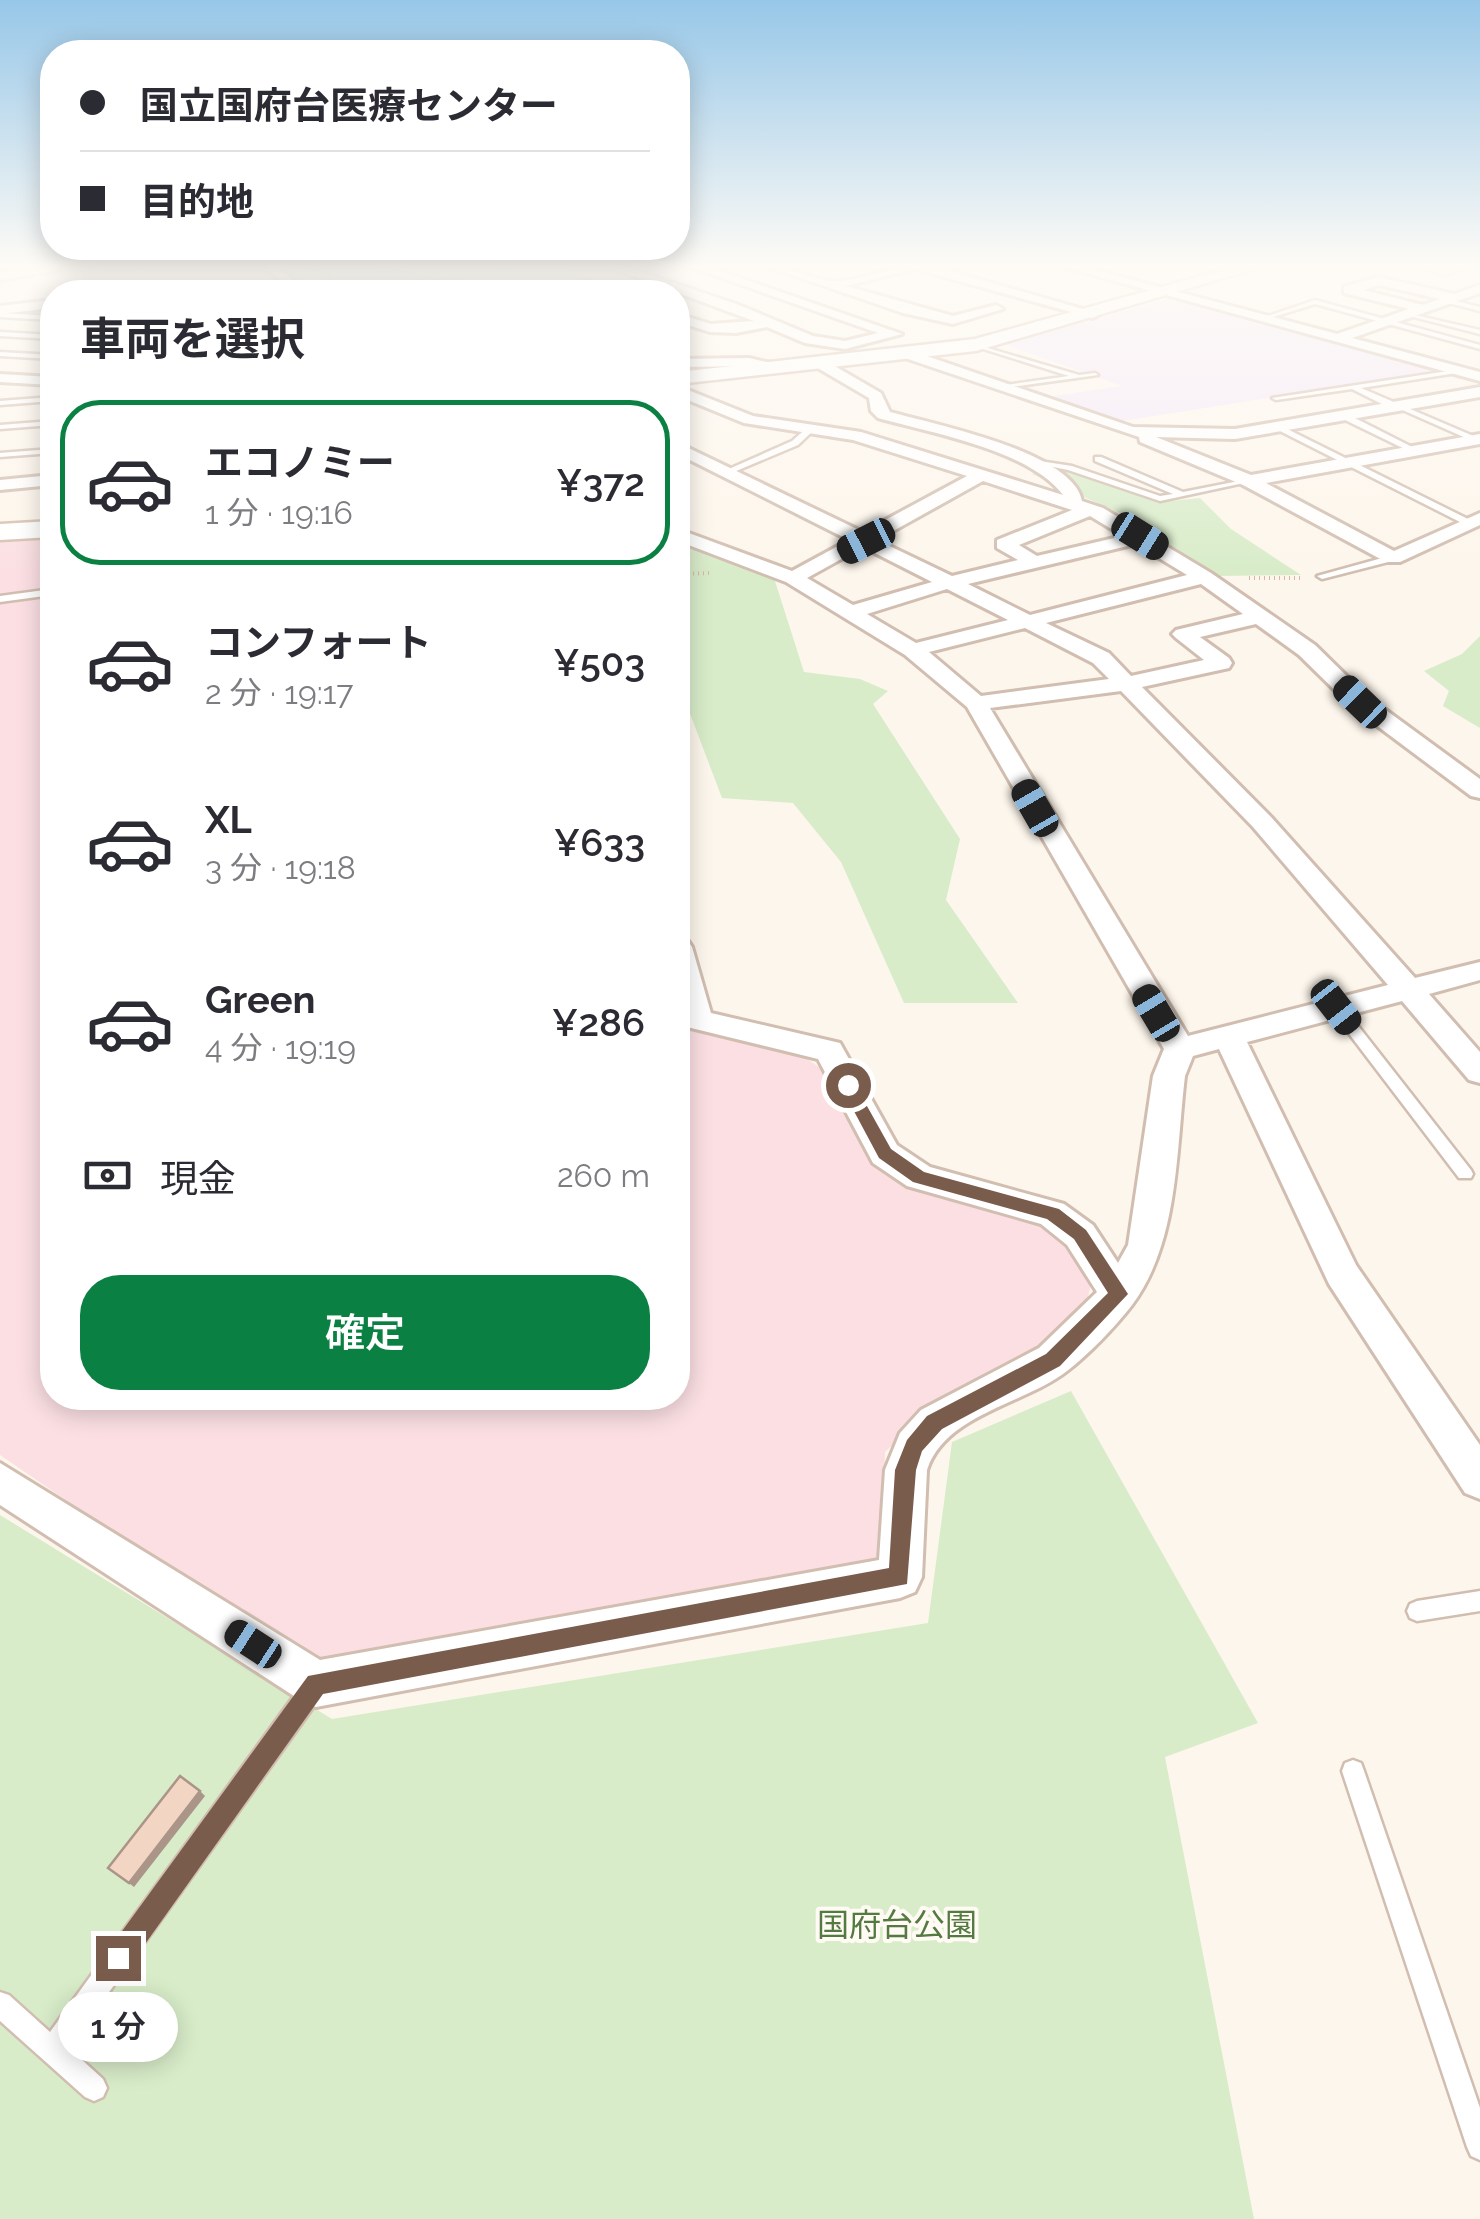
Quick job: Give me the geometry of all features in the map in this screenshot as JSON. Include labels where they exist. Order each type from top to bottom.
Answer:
[{"type":"street","points":[[826,368],[876,396],[878,411],[884,415],[1033,462],[1070,488],[1084,506]]},
{"type":"street","points":[[944,368],[1131,432],[1249,481],[1393,558],[1473,520]]},
{"type":"street","points":[[1443,368],[1480,377]]},
{"type":"street","points":[[0,378],[40,380]]},
{"type":"street","points":[[1131,432],[1235,434],[1480,392]]},
{"type":"street","points":[[690,396],[750,420],[856,434],[1084,506],[1140,536],[1307,650],[1360,702],[1480,792]]},
{"type":"street","points":[[1249,481],[1478,439]]},
{"type":"street","points":[[690,454],[1101,658],[1262,822],[1480,1072]]},
{"type":"street","points":[[793,578],[980,476]]},
{"type":"street","points":[[0,485],[40,481]]},
{"type":"street","points":[[1034,562],[1004,544],[1084,506]]},
{"type":"street","points":[[0,532],[40,530]]},
{"type":"street","points":[[852,612],[948,583],[1140,536]]},
{"type":"street","points":[[690,540],[793,578],[913,650],[976,703],[1180,1050]]},
{"type":"street","points":[[913,650],[1206,579]]},
{"type":"street","points":[[976,703],[1128,682],[1221,663],[1183,634],[1259,617]]},
{"type":"street","points":[[0,1482],[316,1684],[900,1577],[906,1470],[914,1446],[934,1423],[1053,1360],[1119,1294],[1146,1246],[1169,1076],[1180,1050],[1480,971]]},
{"type":"street","points":[[690,991],[698,1020],[829,1051],[885,1154],[919,1177],[1052,1214],[1080,1234],[1119,1294]]},
{"type":"street","points":[[1228,1035],[1342,1274],[1480,1480]]},
{"type":"lane","points":[[1048,368],[1078,377]]},
{"type":"lane","points":[[1276,398],[1460,372]]},
{"type":"lane","points":[[999,388],[1096,375]]},
{"type":"lane","points":[[1352,386],[1478,439]]},
{"type":"lane","points":[[0,402],[40,400]]},
{"type":"lane","points":[[1344,416],[1416,450]]},
{"type":"lane","points":[[0,427],[40,425]]},
{"type":"lane","points":[[1279,426],[1348,463],[1473,520]]},
{"type":"lane","points":[[726,472],[795,444],[812,428]]},
{"type":"lane","points":[[0,455],[40,452]]},
{"type":"lane","points":[[1098,459],[1183,494]]},
{"type":"lane","points":[[1033,462],[1069,468],[1150,498],[1249,481]]},
{"type":"lane","points":[[1322,576],[1393,558]]},
{"type":"lane","points":[[0,599],[40,594]]},
{"type":"lane","points":[[1336,1007],[1465,1174]]},
{"type":"lane","points":[[1417,1610],[1480,1601]]},
{"type":"lane","points":[[52,2050],[316,1684]]},
{"type":"lane","points":[[1353,1771],[1474,2108],[1480,2148]]},
{"type":"lane","points":[[0,2004],[94,2088]]},
{"type":"path","points":[[1206,579],[1322,576]]},
{"type":"shaded area","points":[[1070,368],[1445,370],[1116,422],[1041,398],[1122,386]]},
{"type":"shaded area","points":[[40,538],[40,1410],[690,1410],[690,1013],[694,1030],[797,1052],[826,1072],[885,1175],[921,1191],[1035,1223],[1060,1237],[1092,1280],[1088,1297],[1048,1350],[931,1408],[885,1452],[881,1580],[313,1669],[0,1455],[0,540]]},
{"type":"green space","points":[[1054,467],[1161,502],[1200,498],[1231,529],[1301,575],[1217,576],[1129,523],[1131,518],[1032,474]]},
{"type":"green space","points":[[690,546],[774,578],[804,672],[860,679],[888,691],[873,704],[960,839],[946,900],[1018,1003],[904,1003],[841,862],[793,803],[722,798],[690,714]]},
{"type":"green space","points":[[1480,636],[1480,728],[1443,706],[1449,691],[1424,671],[1462,654]]},
{"type":"green space","name":"国府台公園","points":[[1071,1391],[1258,1723],[1165,1757],[1254,2219],[0,2219],[0,1515],[332,1719],[928,1623],[952,1442]]},
{"type":"building","points":[[180,1776],[200,1791],[129,1883],[108,1868]]},
{"type":"route","points":[[118,1958],[316,1684],[900,1577],[906,1470],[914,1446],[934,1423],[1053,1360],[1119,1294],[1080,1234],[1052,1214],[919,1177],[885,1154],[848,1085]]}]
